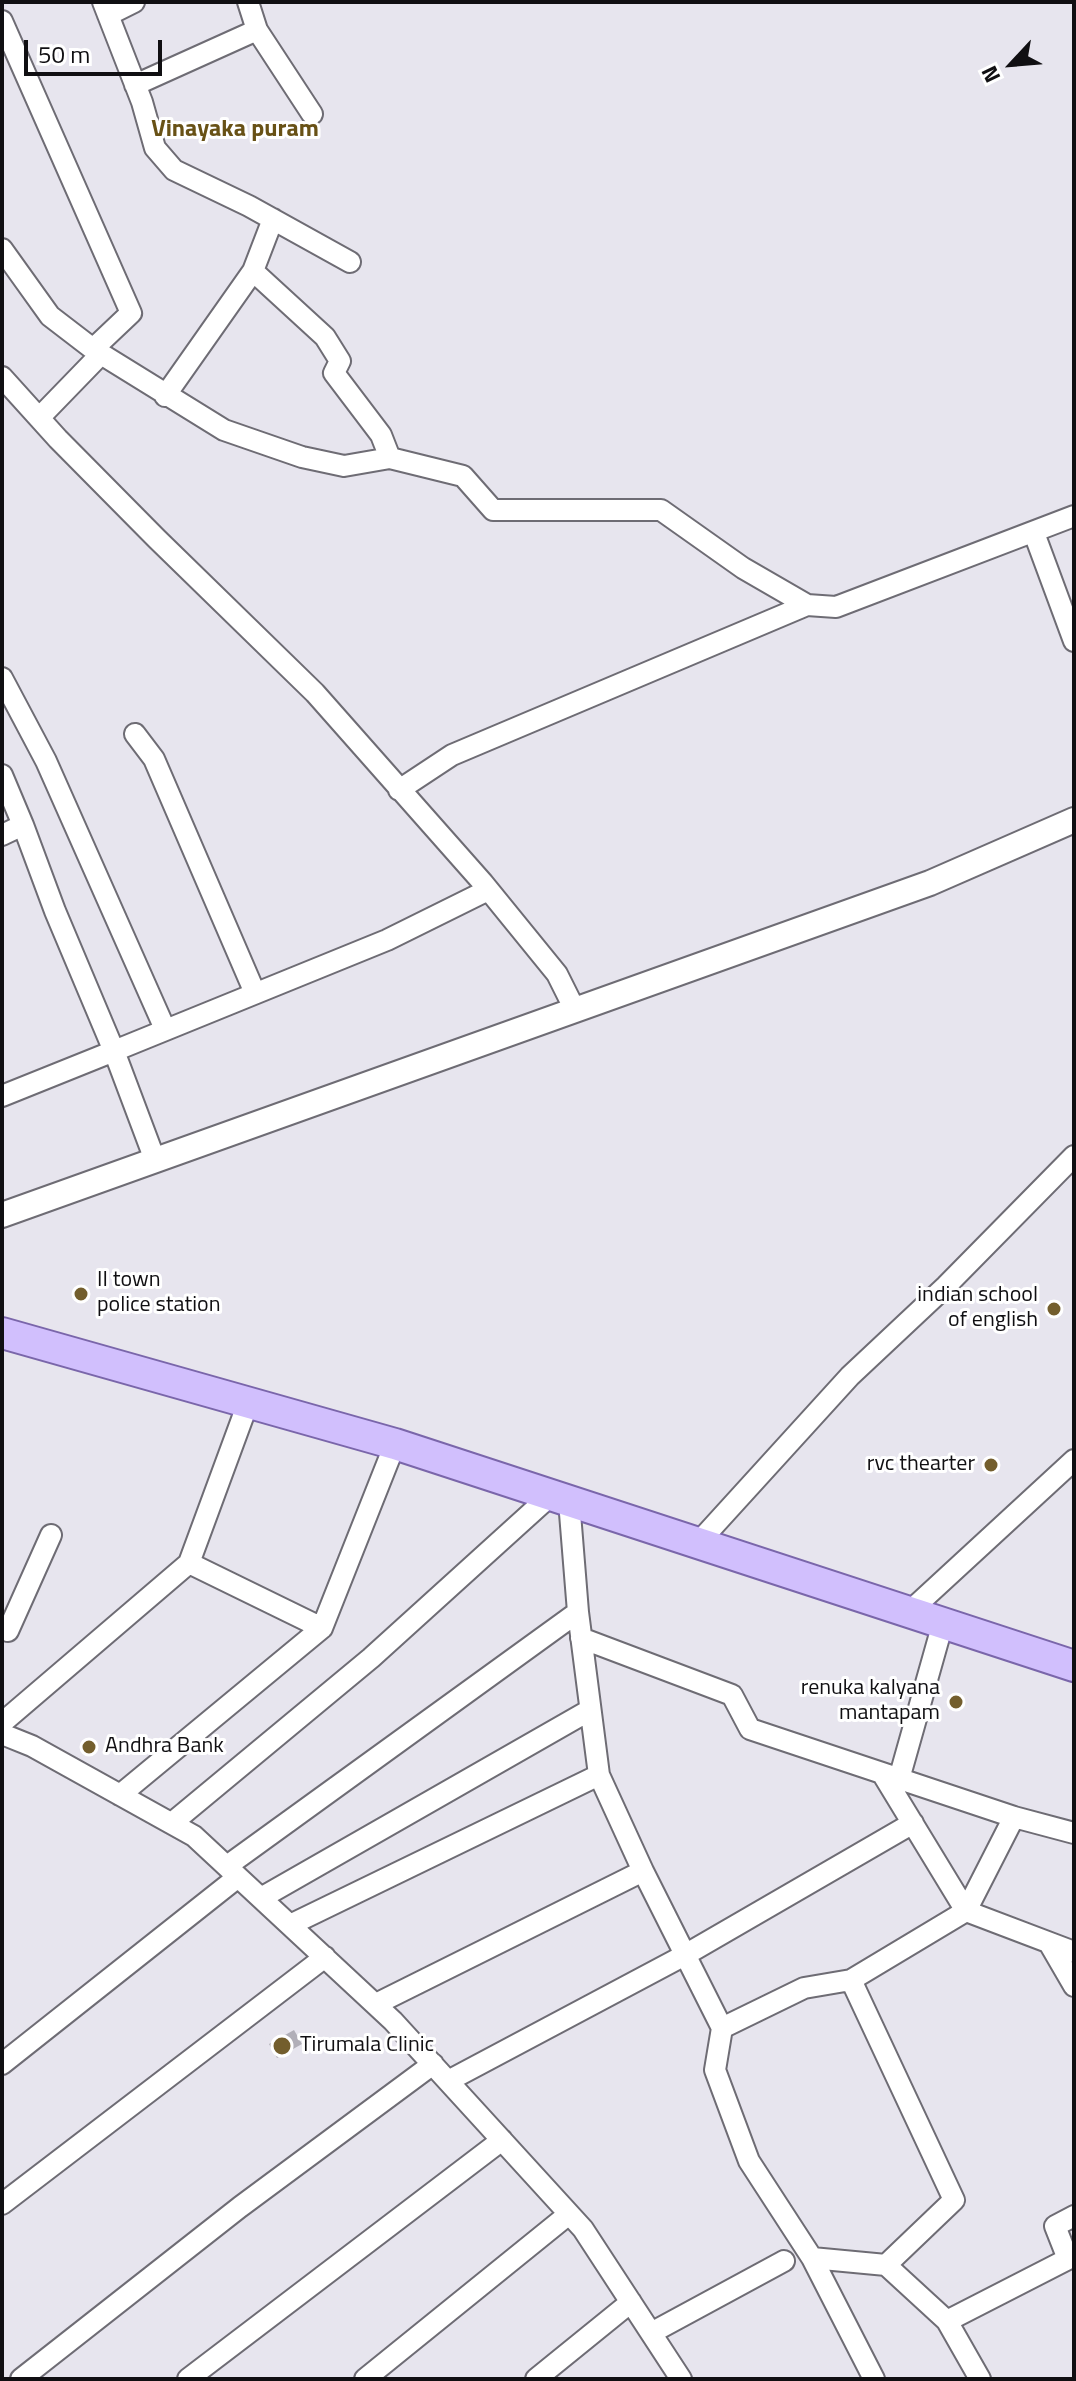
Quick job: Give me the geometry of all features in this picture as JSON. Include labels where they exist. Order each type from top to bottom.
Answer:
[{"type":"main road","points":[[2,1333],[395,1444],[1074,1666]]},
{"type":"street","points":[[134,2],[106,9],[155,148],[174,170],[273,219],[350,262]]},
{"type":"street","points":[[248,2],[257,30],[312,114]]},
{"type":"street","points":[[2,21],[131,313],[39,418]]},
{"type":"street","points":[[135,85],[257,30]]},
{"type":"street","points":[[165,396],[253,271],[273,219]]},
{"type":"street","points":[[2,249],[50,316],[97,352],[224,430],[302,457],[344,466],[390,458],[463,476],[493,510],[661,510],[743,568],[807,605],[836,607],[1074,516]]},
{"type":"street","points":[[253,271],[325,337],[340,361],[334,373],[381,435],[390,458]]},
{"type":"street","points":[[2,377],[157,539],[315,693],[488,890],[557,974],[575,1010]]},
{"type":"street","points":[[1034,533],[1074,641]]},
{"type":"street","points":[[399,790],[452,755],[807,605]]},
{"type":"street","points":[[2,678],[46,761],[165,1029]]},
{"type":"street","points":[[135,734],[154,759],[255,993]]},
{"type":"street","points":[[2,775],[155,1160]]},
{"type":"street","points":[[2,1215],[930,883],[1074,820]]},
{"type":"street","points":[[2,835],[23,825]]},
{"type":"street","points":[[2,1096],[387,940],[488,890]]},
{"type":"street","points":[[698,1543],[850,1376],[946,1286],[1074,1156]]},
{"type":"street","points":[[2,1723],[189,1563],[248,1403]]},
{"type":"street","points":[[120,1795],[322,1628],[395,1444]]},
{"type":"street","points":[[909,1612],[1074,1460]]},
{"type":"street","points":[[560,1498],[599,1775],[643,1871],[722,2028],[715,2070],[749,2161],[812,2258],[874,2379]]},
{"type":"street","points":[[172,1823],[560,1498]]},
{"type":"street","points":[[4,1634],[51,1535]]},
{"type":"street","points":[[189,1563],[322,1628]]},
{"type":"street","points":[[2,2064],[233,1872],[578,1612]]},
{"type":"street","points":[[943,1623],[890,1776],[913,1823],[966,1911],[1074,1952]]},
{"type":"street","points":[[581,1638],[732,1695],[750,1729],[1014,1817],[1074,1833]]},
{"type":"street","points":[[261,1898],[590,1710]]},
{"type":"street","points":[[2,1734],[32,1746],[194,1836],[376,2004],[583,2229],[681,2379]]},
{"type":"street","points":[[290,1925],[599,1775]]},
{"type":"street","points":[[722,2028],[804,1988],[851,1980],[966,1911],[1014,1817]]},
{"type":"street","points":[[448,2081],[685,1955],[913,1823]]},
{"type":"street","points":[[376,2004],[643,1871]]},
{"type":"street","points":[[1049,1943],[1074,1986]]},
{"type":"street","points":[[2,2204],[325,1957]]},
{"type":"street","points":[[851,1980],[954,2200],[886,2265]]},
{"type":"street","points":[[21,2379],[240,2207],[433,2064]]},
{"type":"street","points":[[188,2379],[502,2140]]},
{"type":"street","points":[[365,2379],[569,2214]]},
{"type":"street","points":[[947,2321],[1068,2259],[1055,2226],[1074,2216]]},
{"type":"street","points":[[812,2258],[886,2265],[947,2321],[980,2379]]},
{"type":"street","points":[[651,2333],[784,2261]]},
{"type":"street","points":[[536,2379],[631,2302]]},
{"type":"building","points":[[294,2030],[302,2044],[277,2058],[269,2044]]},
{"type":"place","name":"II town police station","points":[[81,1294]]},
{"type":"place","name":"indian school of english","points":[[1054,1309]]},
{"type":"place","name":"rvc thearter","points":[[991,1465]]},
{"type":"place","name":"renuka kalyana mantapam","points":[[956,1702]]},
{"type":"place","name":"Andhra Bank","points":[[89,1747]]},
{"type":"place","name":"Tirumala Clinic","points":[[282,2046]]},
{"type":"district","name":"Vinayaka puram","points":[[235,130]]}]
